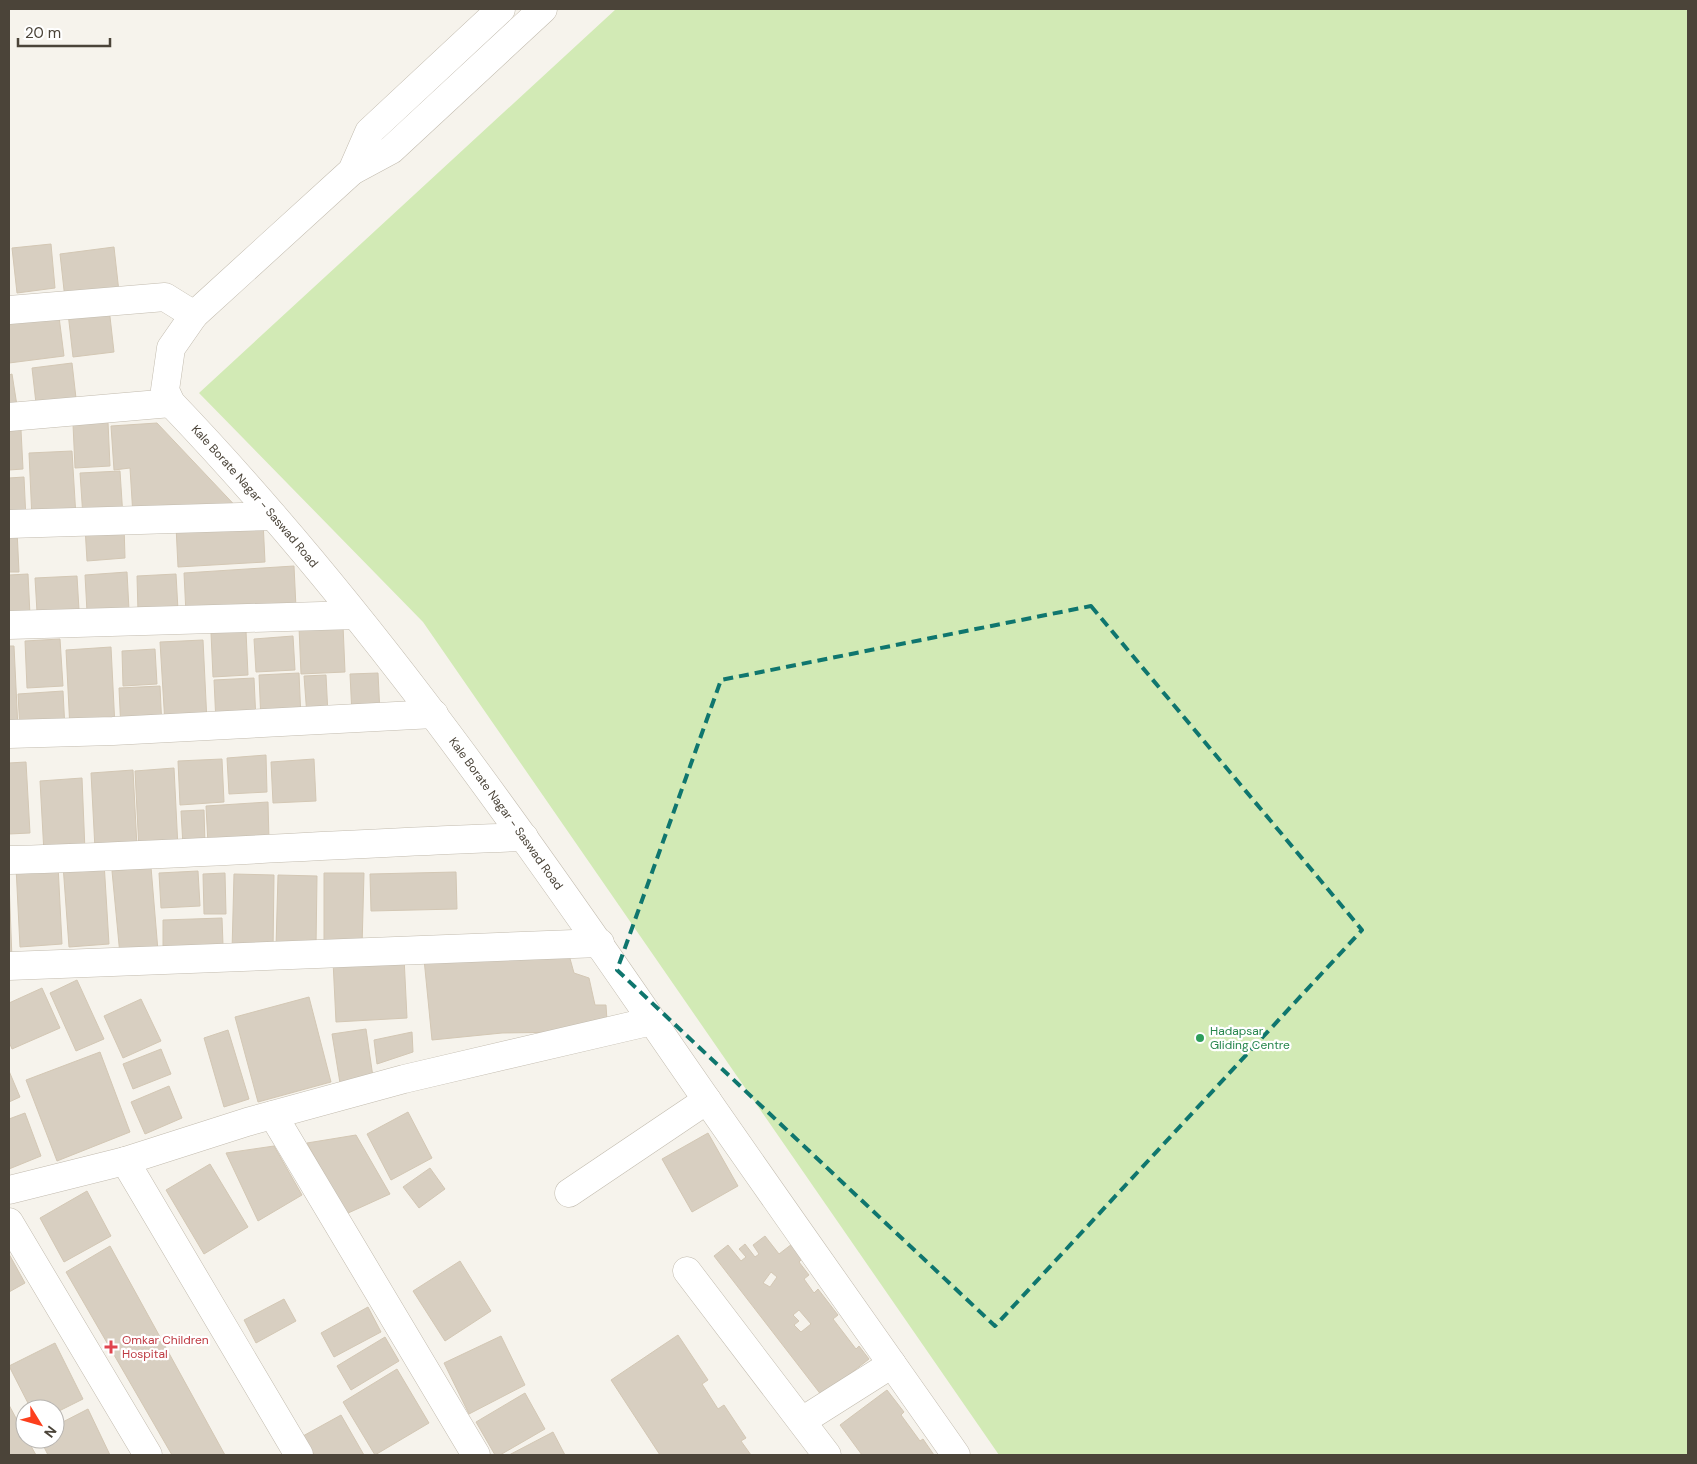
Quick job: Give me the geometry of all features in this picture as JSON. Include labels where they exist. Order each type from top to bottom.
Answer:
[{"type":"street","points":[[352,171],[369,132],[501,9]]},
{"type":"street","points":[[9,417],[171,403],[165,390],[171,348],[194,315],[352,171],[391,150],[543,9]]},
{"type":"street","points":[[9,310],[166,297],[194,315]]},
{"type":"street","name":"Kale Borate Nagar - Saswad Road","points":[[171,403],[273,516],[434,714],[600,943],[652,1021],[956,1455]]},
{"type":"street","points":[[9,524],[273,516]]},
{"type":"street","points":[[9,625],[355,615]]},
{"type":"street","points":[[9,734],[113,731],[434,714]]},
{"type":"street","points":[[9,860],[204,853],[321,844],[524,837]]},
{"type":"street","points":[[9,966],[600,943]]},
{"type":"street","points":[[9,1190],[125,1161],[273,1115],[404,1079],[652,1021]]},
{"type":"street","points":[[568,1193],[707,1100]]},
{"type":"street","points":[[273,1115],[476,1455]]},
{"type":"street","points":[[125,1161],[300,1455]]},
{"type":"street","points":[[9,1222],[148,1455]]},
{"type":"street","points":[[687,1271],[826,1455]]},
{"type":"street","points":[[802,1421],[892,1364]]},
{"type":"highlighted area","points":[[1091,606],[1362,930],[995,1326],[617,970],[721,680]]},
{"type":"green space","name":"Hadapsar Gliding Centre","points":[[616,9],[1688,9],[1688,1455],[999,1455],[423,622],[199,393]]},
{"type":"building","points":[[51,244],[55,288],[17,293],[12,248]]},
{"type":"building","points":[[114,247],[119,292],[65,299],[60,254]]},
{"type":"building","points":[[109,308],[114,352],[73,357],[68,313]]},
{"type":"building","points":[[58,309],[64,356],[9,363],[9,315]]},
{"type":"building","points":[[72,363],[77,407],[37,412],[32,368]]},
{"type":"building","points":[[12,374],[18,412],[9,412],[9,375]]},
{"type":"building","points":[[108,422],[110,466],[75,468],[73,424]]},
{"type":"building","points":[[157,423],[244,515],[133,516],[130,468],[114,470],[111,426]]},
{"type":"building","points":[[21,430],[23,469],[9,470],[9,431]]},
{"type":"building","points":[[72,451],[76,517],[32,519],[29,453]]},
{"type":"building","points":[[120,471],[123,517],[83,517],[80,473]]},
{"type":"building","points":[[24,477],[26,520],[9,521],[9,478]]},
{"type":"building","points":[[263,521],[265,562],[178,567],[176,526]]},
{"type":"building","points":[[124,525],[125,558],[87,561],[85,527]]},
{"type":"building","points":[[9,530],[17,530],[19,572],[9,572]]},
{"type":"building","points":[[294,566],[296,608],[186,614],[184,573]]},
{"type":"building","points":[[127,572],[129,610],[87,612],[85,575]]},
{"type":"building","points":[[28,574],[30,615],[9,616],[9,575]]},
{"type":"building","points":[[176,574],[178,610],[138,612],[137,576]]},
{"type":"building","points":[[77,576],[79,610],[37,612],[35,578]]},
{"type":"building","points":[[343,625],[345,672],[301,674],[299,627]]},
{"type":"building","points":[[246,631],[248,675],[213,677],[211,633]]},
{"type":"building","points":[[293,636],[295,670],[256,672],[254,639]]},
{"type":"building","points":[[60,639],[63,686],[27,688],[25,641]]},
{"type":"building","points":[[203,640],[207,722],[165,724],[160,642]]},
{"type":"building","points":[[9,646],[14,646],[18,729],[9,730]]},
{"type":"building","points":[[111,647],[115,727],[70,729],[66,650]]},
{"type":"building","points":[[155,649],[157,684],[123,686],[122,651]]},
{"type":"building","points":[[299,673],[301,719],[261,721],[259,675]]},
{"type":"building","points":[[378,673],[380,714],[352,715],[350,674]]},
{"type":"building","points":[[326,675],[328,715],[307,716],[304,676]]},
{"type":"building","points":[[254,678],[256,721],[216,723],[214,680]]},
{"type":"building","points":[[160,686],[162,728],[121,730],[119,688]]},
{"type":"building","points":[[63,691],[65,729],[20,731],[18,694]]},
{"type":"building","points":[[266,755],[267,792],[229,794],[227,758]]},
{"type":"building","points":[[222,759],[224,802],[180,805],[178,761]]},
{"type":"building","points":[[314,759],[316,801],[273,803],[271,762]]},
{"type":"building","points":[[26,762],[30,833],[9,834],[9,763]]},
{"type":"building","points":[[174,768],[178,848],[139,850],[135,771]]},
{"type":"building","points":[[133,770],[137,847],[95,849],[91,773]]},
{"type":"building","points":[[82,778],[85,851],[44,853],[40,781]]},
{"type":"building","points":[[268,802],[269,840],[208,844],[206,806]]},
{"type":"building","points":[[204,810],[205,845],[183,846],[181,811]]},
{"type":"building","points":[[104,862],[109,944],[69,947],[63,865]]},
{"type":"building","points":[[58,865],[62,944],[20,947],[16,867]]},
{"type":"building","points":[[151,867],[158,951],[120,955],[112,871]]},
{"type":"building","points":[[198,871],[200,906],[161,908],[159,873]]},
{"type":"building","points":[[456,872],[457,909],[371,911],[370,874]]},
{"type":"building","points":[[225,873],[226,914],[204,914],[203,874]]},
{"type":"building","points":[[324,873],[364,873],[362,947],[324,946]]},
{"type":"building","points":[[234,874],[274,875],[273,952],[232,951]]},
{"type":"building","points":[[278,875],[317,876],[316,947],[276,947]]},
{"type":"building","points":[[9,881],[12,959],[9,959]]},
{"type":"building","points":[[222,918],[223,945],[163,946],[163,920]]},
{"type":"building","points":[[569,955],[574,973],[589,978],[595,1005],[606,1005],[607,1021],[569,1032],[502,1033],[432,1040],[424,959]]},
{"type":"building","points":[[404,957],[407,1018],[336,1022],[333,961]]},
{"type":"building","points":[[77,980],[104,1039],[76,1051],[50,993]]},
{"type":"building","points":[[42,988],[60,1028],[12,1049],[9,1042],[9,1003]]},
{"type":"building","points":[[309,997],[331,1082],[258,1102],[235,1017]]},
{"type":"building","points":[[141,999],[161,1041],[123,1058],[104,1016]]},
{"type":"building","points":[[366,1029],[373,1077],[340,1083],[332,1034]]},
{"type":"building","points":[[228,1030],[249,1099],[224,1107],[204,1038]]},
{"type":"building","points":[[412,1032],[413,1052],[377,1064],[374,1040]]},
{"type":"building","points":[[161,1049],[171,1074],[133,1089],[123,1064]]},
{"type":"building","points":[[100,1052],[130,1132],[57,1161],[26,1080]]},
{"type":"building","points":[[9,1071],[20,1097],[9,1102]]},
{"type":"building","points":[[169,1086],[182,1118],[145,1134],[131,1102]]},
{"type":"building","points":[[408,1112],[432,1158],[391,1180],[367,1134]]},
{"type":"building","points":[[25,1113],[41,1156],[9,1169],[9,1119]]},
{"type":"building","points":[[708,1133],[738,1186],[692,1212],[662,1159]]},
{"type":"building","points":[[356,1135],[390,1194],[346,1214],[307,1143]]},
{"type":"building","points":[[274,1146],[302,1195],[258,1221],[226,1153]]},
{"type":"building","points":[[210,1164],[248,1227],[204,1254],[166,1190]]},
{"type":"building","points":[[430,1168],[445,1189],[419,1208],[403,1187]]},
{"type":"building","points":[[87,1191],[111,1236],[64,1262],[40,1218]]},
{"type":"building","points":[[765,1236],[779,1254],[792,1244],[802,1259],[799,1262],[809,1275],[804,1279],[814,1293],[818,1289],[838,1315],[833,1319],[856,1349],[859,1346],[869,1359],[822,1396],[714,1256],[728,1245],[741,1261],[746,1257],[739,1249],[745,1244],[755,1257],[759,1254],[753,1245]],"holes":[[[771,1272],[777,1277],[770,1287],[763,1283]],[[799,1310],[811,1324],[801,1332],[794,1325],[799,1321],[793,1315]]]},
{"type":"building","points":[[110,1246],[225,1455],[172,1455],[66,1272]]},
{"type":"building","points":[[9,1254],[25,1283],[9,1292]]},
{"type":"building","points":[[460,1261],[491,1311],[445,1341],[413,1291]]},
{"type":"building","points":[[284,1299],[296,1321],[256,1343],[244,1320]]},
{"type":"building","points":[[368,1307],[381,1332],[334,1357],[321,1333]]},
{"type":"building","points":[[678,1335],[708,1380],[702,1384],[718,1409],[724,1405],[746,1438],[741,1441],[751,1455],[660,1455],[611,1380]]},
{"type":"building","points":[[501,1336],[525,1385],[469,1414],[444,1363]]},
{"type":"building","points":[[385,1337],[399,1361],[351,1390],[337,1366]]},
{"type":"building","points":[[55,1343],[83,1399],[65,1408],[65,1399],[26,1399],[9,1366]]},
{"type":"building","points":[[397,1369],[429,1423],[375,1455],[343,1402]]},
{"type":"building","points":[[887,1390],[904,1412],[901,1415],[920,1441],[923,1439],[934,1455],[862,1455],[840,1425]]},
{"type":"building","points":[[525,1393],[545,1429],[500,1455],[495,1455],[476,1422]]},
{"type":"building","points":[[9,1405],[15,1416],[15,1449],[33,1449],[36,1455],[9,1455]]},
{"type":"building","points":[[88,1409],[110,1455],[48,1455],[45,1449],[65,1449],[65,1421]]},
{"type":"building","points":[[341,1415],[364,1455],[314,1455],[303,1436]]},
{"type":"building","points":[[553,1432],[565,1455],[509,1455]]},
{"type":"place","name":"Hadapsar Gliding Centre","points":[[1200,1038]]},
{"type":"place","name":"Omkar Children Hospital","points":[[111,1347]]}]
